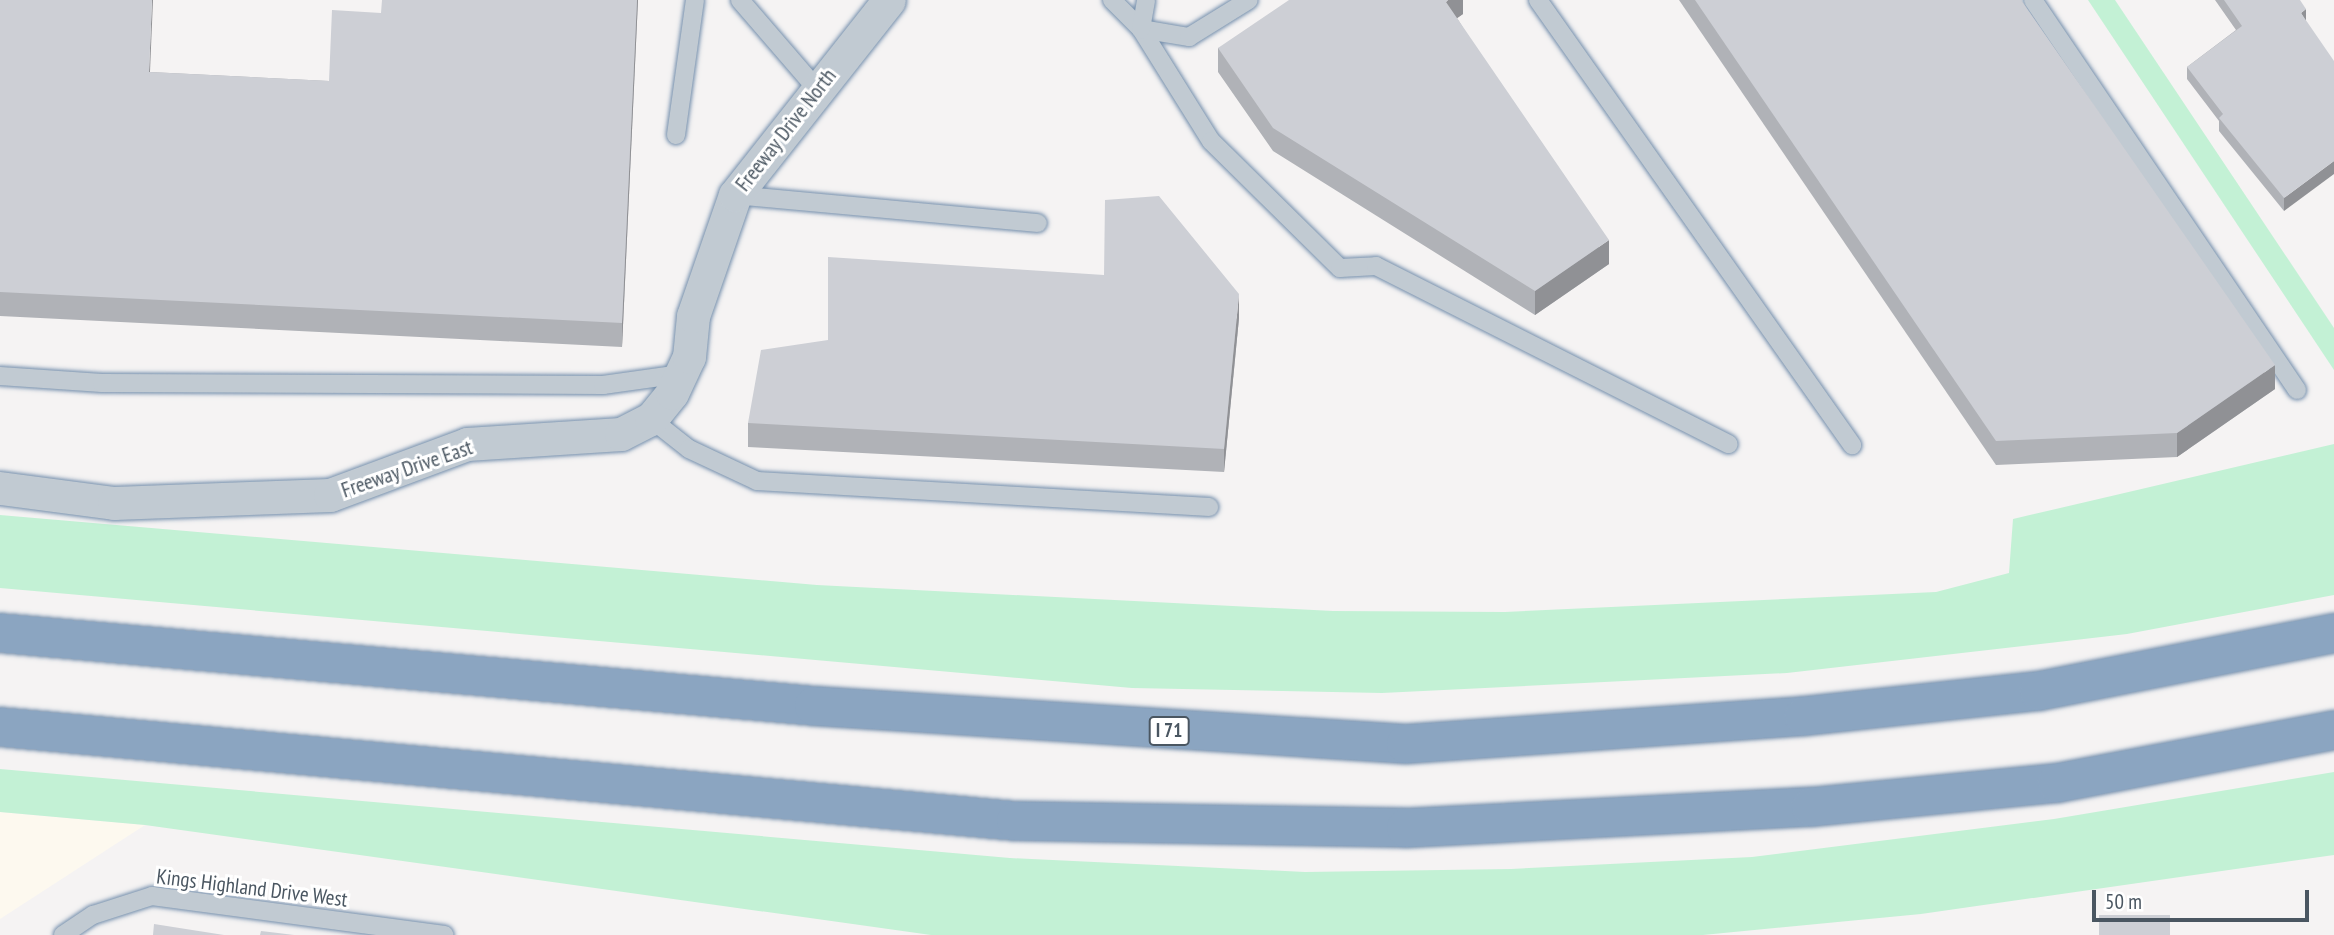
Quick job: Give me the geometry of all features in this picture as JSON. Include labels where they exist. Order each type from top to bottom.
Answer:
[{"type":"highway","name":"I 71","points":[[0,633],[814,706],[1406,744],[1804,716],[2039,691],[2334,633]]},
{"type":"highway","points":[[0,727],[1016,821],[1406,828],[1811,807],[2057,783],[2334,730]]},
{"type":"street","name":"Freeway Drive North","points":[[677,384],[689,356],[694,316],[735,195],[816,88],[889,0]]},
{"type":"street","name":"Freeway Drive East","points":[[0,488],[114,503],[330,495],[467,444],[621,434],[651,419],[677,384]]},
{"type":"lane","points":[[676,135],[695,0]]},
{"type":"lane","points":[[740,0],[816,88]]},
{"type":"lane","points":[[1112,0],[1141,29],[1211,141],[1340,268],[1377,266],[1729,444]]},
{"type":"lane","points":[[1141,29],[1146,0]]},
{"type":"lane","points":[[1141,29],[1189,37],[1249,0]]},
{"type":"lane","points":[[1538,0],[1852,445]]},
{"type":"lane","points":[[2033,0],[2297,390]]},
{"type":"lane","points":[[735,195],[1038,223]]},
{"type":"lane","points":[[0,376],[102,383],[677,384]]},
{"type":"lane","points":[[651,419],[690,449],[757,481],[1209,507]]},
{"type":"lane","name":"Kings Highland Drive West","points":[[63,935],[93,915],[152,896],[444,935]]},
{"type":"shaded area","points":[[0,812],[145,825],[0,919]]},
{"type":"green space","points":[[2088,0],[2115,0],[2334,328],[2334,370]]},
{"type":"green space","points":[[2334,444],[2334,595],[2127,634],[1787,673],[1382,693],[1132,688],[0,588],[0,515],[817,585],[1333,611],[1505,612],[1936,592],[2009,573],[2013,519]]},
{"type":"green space","points":[[0,769],[1010,858],[1305,872],[1511,869],[1752,857],[2054,819],[2334,772],[2334,855],[1921,914],[1703,935],[931,935],[145,825],[0,812]]},
{"type":"building","points":[[0,0],[152,0],[149,72],[329,81],[332,10],[381,13],[382,0],[637,0],[622,323],[0,292]]},
{"type":"building","points":[[1289,0],[1448,0],[1446,2],[1609,240],[1535,291],[1273,128],[1218,48]]},
{"type":"building","points":[[1695,0],[2021,0],[2275,365],[2177,433],[1996,441]]},
{"type":"building","points":[[2224,0],[2300,0],[2306,9],[2301,13],[2334,61],[2334,161],[2284,198],[2219,118],[2223,114],[2187,67],[2242,26]]},
{"type":"building","points":[[1159,196],[1239,294],[1224,449],[748,423],[761,350],[828,340],[828,257],[1104,275],[1105,200]]},
{"type":"building","points":[[2099,915],[2170,915],[2170,935],[2099,935]]},
{"type":"building","points":[[154,924],[224,935],[153,935]]},
{"type":"building","points":[[261,931],[278,933],[294,935],[260,935]]}]
